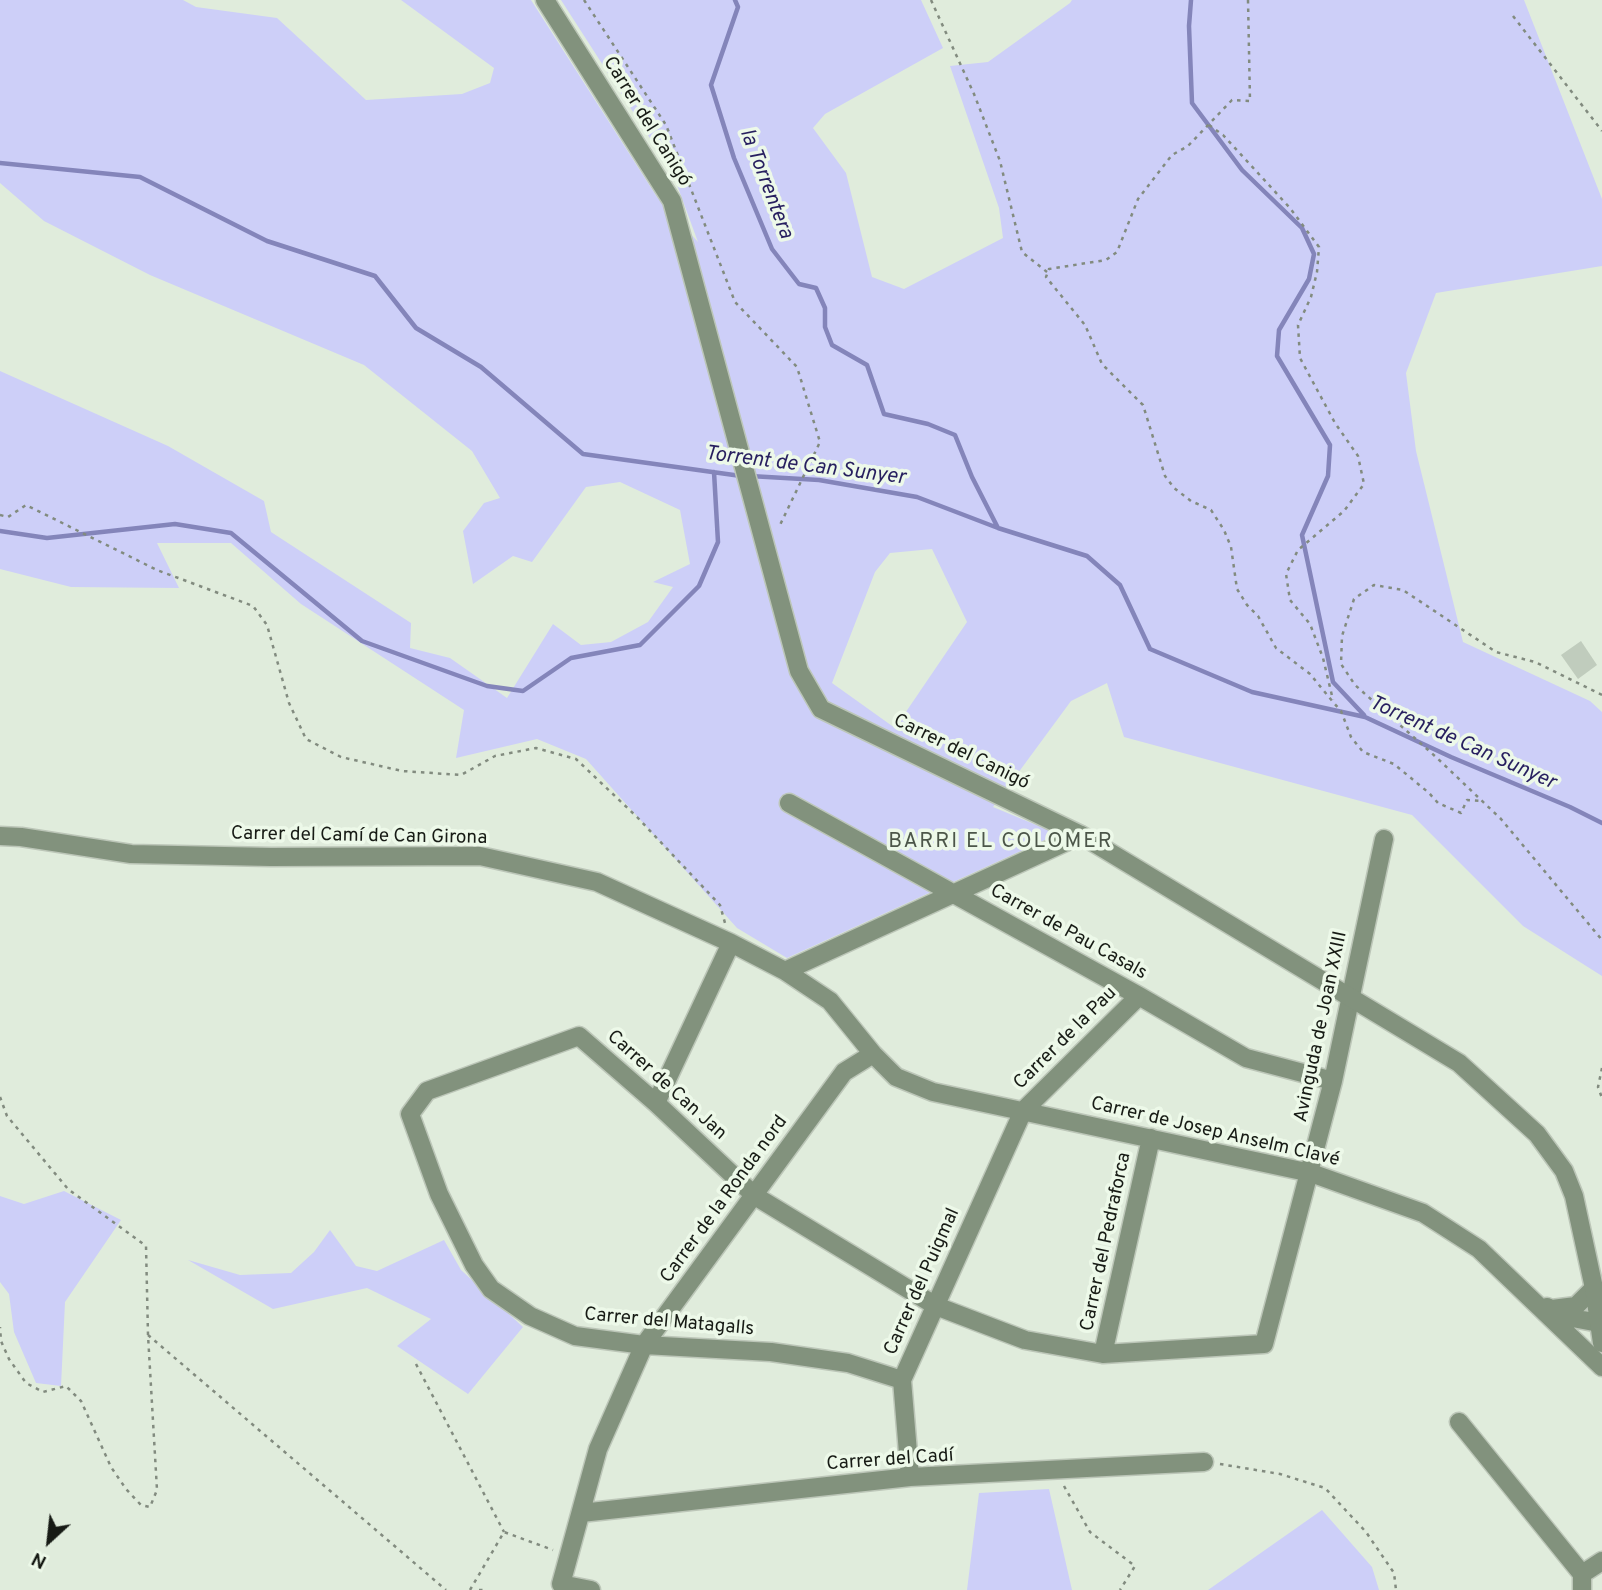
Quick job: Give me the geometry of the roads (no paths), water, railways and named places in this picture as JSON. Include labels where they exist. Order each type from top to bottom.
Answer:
[{"type":"street","name":"Carrer del Canigó","points":[[545,0],[672,201],[726,395],[770,528],[799,671],[821,709],[1082,835],[1459,1063],[1537,1134],[1564,1171],[1574,1196],[1594,1288],[1600,1333]]},
{"type":"street","name":"Carrer de Pau Casals","points":[[789,803],[1246,1058],[1333,1081]]},
{"type":"street","points":[[785,971],[1082,835]]},
{"type":"street","name":"Carrer del Camí de Can Girona","points":[[0,836],[131,854],[271,857],[480,856],[597,883],[731,943],[785,971],[830,1001],[873,1054]]},
{"type":"street","name":"Avinguda de Joan XXIII","points":[[1264,1344],[1333,1081],[1384,839]]},
{"type":"street","points":[[656,1103],[731,943]]},
{"type":"street","name":"Carrer de la Pau","points":[[1023,1111],[1139,996]]},
{"type":"street","name":"Carrer de Can Jan","points":[[579,1037],[656,1103],[755,1196],[936,1306],[1025,1340],[1103,1354],[1264,1344]]},
{"type":"street","name":"Carrer del Matagalls","points":[[579,1037],[427,1091],[410,1114],[439,1194],[474,1265],[491,1289],[530,1316],[575,1336],[644,1345],[771,1352],[809,1357],[848,1363],[902,1380]]},
{"type":"street","name":"Carrer de Josep Anselm Clavé","points":[[873,1054],[896,1077],[933,1093],[1311,1173],[1423,1213],[1479,1249],[1602,1367]]},
{"type":"street","name":"Carrer de la Ronda nord","points":[[591,1590],[561,1584],[598,1449],[644,1345],[844,1072],[873,1054]]},
{"type":"street","name":"Carrer del Puigmal","points":[[910,1478],[902,1380],[1023,1111]]},
{"type":"street","name":"Carrer del Pedraforca","points":[[1103,1354],[1151,1138]]},
{"type":"street","points":[[1551,1309],[1576,1306],[1594,1288]]},
{"type":"street","name":"Carrer de Josep Anselm Clavé","points":[[1529,1296],[1562,1316],[1600,1333]]},
{"type":"street","points":[[1566,1332],[1584,1336],[1600,1333]]},
{"type":"street","points":[[1459,1422],[1582,1582],[1602,1561]]},
{"type":"street","name":"Carrer del Cadí","points":[[581,1513],[910,1478],[1204,1462]]},
{"type":"waterway","name":"la Torrentera","points":[[735,0],[738,7],[711,85],[734,158],[772,249],[799,284],[816,288],[825,308],[825,327],[832,345],[867,365],[884,414],[928,424],[955,435],[972,477],[998,528]]},
{"type":"waterway","points":[[1191,0],[1189,26],[1192,103],[1242,170],[1302,228],[1314,254],[1309,279],[1279,330],[1277,356],[1330,445],[1328,476],[1302,535],[1333,682],[1364,715]]},
{"type":"waterway","name":"Torrent de Can Sunyer","points":[[0,163],[140,177],[267,241],[375,276],[416,328],[481,367],[583,454],[741,476]]},
{"type":"waterway","points":[[0,531],[47,538],[175,524],[231,533],[362,641],[487,686],[523,691],[571,658],[640,645],[699,586],[718,542],[714,472]]},
{"type":"waterway","name":"Torrent de Can Sunyer","points":[[750,476],[819,480],[917,497],[998,528],[1087,556],[1120,585],[1150,649],[1252,692],[1365,717],[1602,823]]},
{"type":"district","name":"BARRI EL COLOMER","points":[[1001,843]]}]
